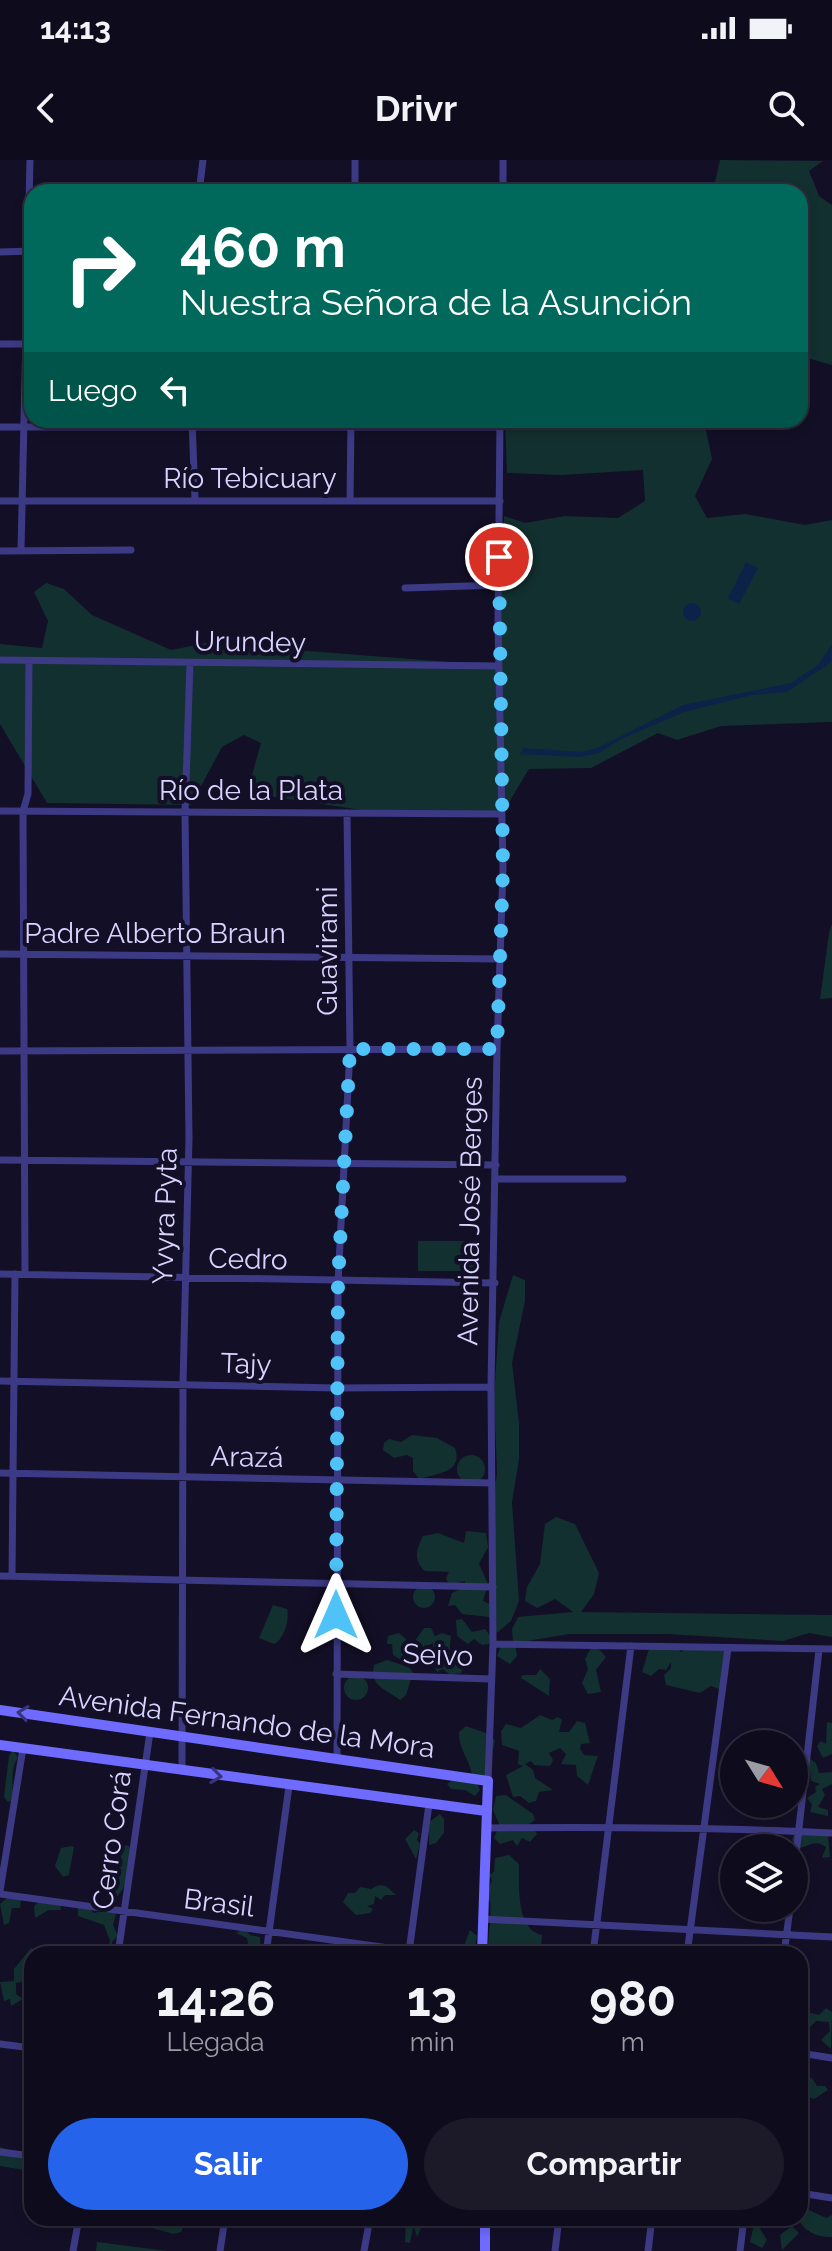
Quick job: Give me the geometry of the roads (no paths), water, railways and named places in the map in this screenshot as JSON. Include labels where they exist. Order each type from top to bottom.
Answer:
[{"type":"main road","name":"Avenida Fernando de la Mora","points":[[0,1710],[488,1781]]},
{"type":"main road","name":"Avenida Fernando de la Mora","points":[[0,1745],[486,1811]]},
{"type":"main road","name":"Avenida José Berges","points":[[482,1946],[488,1781]]},
{"type":"main road","points":[[485,2226],[485,2251]]},
{"type":"street","points":[[30,160],[30,184]]},
{"type":"street","points":[[200,184],[203,160]]},
{"type":"street","points":[[355,160],[355,184]]},
{"type":"street","points":[[503,160],[503,184]]},
{"type":"street","points":[[0,252],[24,251]]},
{"type":"street","points":[[0,344],[24,344]]},
{"type":"street","points":[[0,427],[24,427]]},
{"type":"street","points":[[21,550],[26,428]]},
{"type":"street","points":[[192,428],[195,499]]},
{"type":"street","points":[[350,500],[351,428]]},
{"type":"street","name":"Avenida José Berges","points":[[488,1781],[493,1644],[491,1387],[501,959],[500,428]]},
{"type":"street","name":"Río Tebicuary","points":[[0,501],[500,501]]},
{"type":"street","points":[[0,551],[131,550]]},
{"type":"street","points":[[405,588],[499,585]]},
{"type":"street","name":"Urundey","points":[[0,660],[499,666]]},
{"type":"street","points":[[25,1274],[22,953],[23,811],[28,794],[29,661]]},
{"type":"street","name":"Yvyra Pyta","points":[[182,1771],[183,1384],[189,1160],[185,813],[190,663]]},
{"type":"street","name":"Río de la Plata","points":[[0,811],[502,814]]},
{"type":"street","name":"Guavirami","points":[[337,1760],[338,1283],[350,1049],[347,813]]},
{"type":"street","name":"Padre Alberto Braun","points":[[0,954],[501,959]]},
{"type":"street","points":[[0,1051],[497,1049]]},
{"type":"street","points":[[0,1160],[342,1161],[496,1165]]},
{"type":"street","points":[[495,1179],[623,1179]]},
{"type":"street","name":"Cedro","points":[[0,1274],[338,1283],[495,1283]]},
{"type":"street","points":[[12,1576],[15,1274]]},
{"type":"street","name":"Tajy","points":[[0,1381],[337,1388],[491,1387]]},
{"type":"street","name":"Arazá","points":[[0,1473],[492,1483]]},
{"type":"street","points":[[0,1576],[493,1587]]},
{"type":"street","points":[[493,1644],[832,1649]]},
{"type":"street","points":[[594,1946],[631,1646]]},
{"type":"street","points":[[688,1946],[728,1648]]},
{"type":"street","points":[[798,1834],[819,1650]]},
{"type":"street","name":"Seivo","points":[[336,1674],[491,1679]]},
{"type":"street","name":"Cerro Corá","points":[[119,1946],[150,1732]]},
{"type":"street","points":[[0,1893],[23,1748]]},
{"type":"street","points":[[267,1946],[289,1786]]},
{"type":"street","points":[[410,1946],[429,1804]]},
{"type":"street","points":[[486,1828],[703,1826],[799,1828],[832,1833]]},
{"type":"street","name":"Brasil","points":[[0,1893],[367,1946]]},
{"type":"street","points":[[483,1919],[832,1937]]},
{"type":"street","points":[[786,1946],[789,1922]]},
{"type":"street","points":[[0,2044],[24,2047]]},
{"type":"street","points":[[808,2054],[832,2058]]},
{"type":"street","points":[[0,2152],[24,2155]]},
{"type":"street","points":[[808,2194],[832,2198]]},
{"type":"street","points":[[73,2251],[78,2226]]},
{"type":"street","points":[[220,2251],[224,2226]]},
{"type":"street","points":[[364,2251],[369,2226]]},
{"type":"street","points":[[555,2251],[558,2226]]},
{"type":"street","points":[[648,2251],[651,2226]]},
{"type":"street","points":[[740,2251],[743,2226]]},
{"type":"water","points":[[746,562],[758,568],[739,604],[728,598]]},
{"type":"water","points":[[692,603],[701,612],[692,621],[683,612]]},
{"type":"water","points":[[832,644],[831,662],[787,692],[752,695],[684,712],[621,739],[599,753],[580,757],[520,754],[523,748],[581,752],[597,748],[683,705],[791,683],[818,665]]}]
